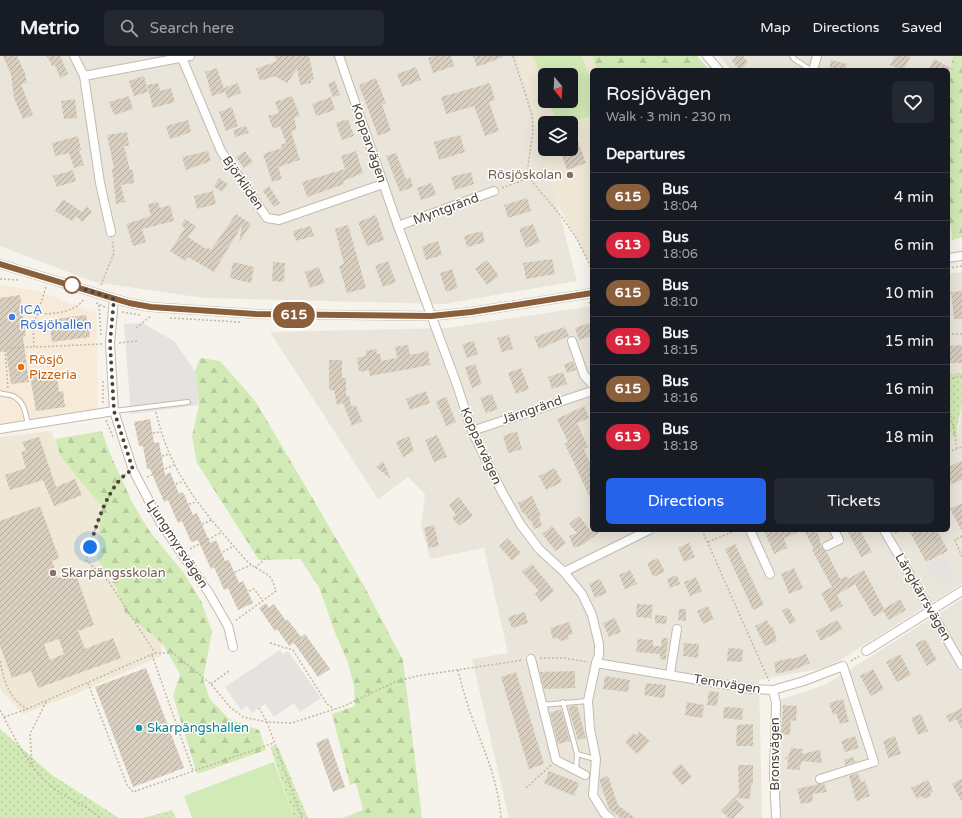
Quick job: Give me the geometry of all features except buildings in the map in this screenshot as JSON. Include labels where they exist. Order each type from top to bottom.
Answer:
[{"type":"street","points":[[74,56],[84,76],[100,183],[111,232]]},
{"type":"street","name":"Kopparvägen","points":[[339,56],[383,184],[472,431],[502,492],[521,525],[539,549],[564,572],[582,594],[592,615],[599,644],[599,655],[588,702],[590,729],[596,759],[593,795],[604,813],[610,818]]},
{"type":"street","points":[[708,56],[717,68]]},
{"type":"street","points":[[813,68],[817,56]]},
{"type":"street","name":"Björkliden","points":[[84,76],[186,57],[221,151],[267,218],[278,220],[383,184]]},
{"type":"street","name":"Myntgränd","points":[[398,226],[494,191]]},
{"type":"street","points":[[950,258],[962,256]]},
{"type":"street","points":[[0,264],[114,299],[151,307],[256,314],[431,316],[471,312],[590,293]]},
{"type":"street","name":"Ljungmyrsvägen","points":[[114,299],[110,343],[114,411],[133,470],[160,522],[209,594],[228,626],[233,647]]},
{"type":"street","points":[[572,341],[584,375],[590,382]]},
{"type":"street","name":"Järngränd","points":[[472,431],[590,392]]},
{"type":"street","points":[[0,429],[114,411]]},
{"type":"street","points":[[564,572],[645,532]]},
{"type":"street","points":[[751,532],[770,574]]},
{"type":"street","points":[[827,546],[839,540],[835,532]]},
{"type":"street","name":"Långkärrsvägen","points":[[885,532],[962,665]]},
{"type":"street","points":[[866,651],[962,591]]},
{"type":"street","points":[[670,674],[677,629]]},
{"type":"street","points":[[531,659],[541,705],[556,760],[584,775]]},
{"type":"street","name":"Tennvägen","points":[[596,663],[670,674],[753,689],[773,690],[804,682],[843,666]]},
{"type":"street","points":[[820,779],[874,762],[843,666]]},
{"type":"street","name":"Bronsvägen","points":[[773,690],[776,703],[774,774],[776,818]]},
{"type":"lane","points":[[792,56],[794,59],[809,68]]},
{"type":"lane","points":[[0,393],[12,396],[24,405],[28,425]]},
{"type":"lane","points":[[114,411],[188,402]]},
{"type":"lane","points":[[563,702],[577,754],[576,771]]},
{"type":"lane","points":[[541,705],[563,702],[588,702]]},
{"type":"lane","points":[[577,754],[596,759]]},
{"type":"path","points":[[513,56],[532,115],[533,130],[528,166],[530,178],[561,216],[577,239],[590,263]]},
{"type":"path","points":[[494,191],[530,178]]},
{"type":"path","points":[[100,288],[114,253],[111,232]]},
{"type":"path","points":[[950,268],[962,266]]},
{"type":"path","points":[[34,347],[33,327],[46,287]]},
{"type":"path","points":[[37,314],[63,312],[81,303],[84,299]]},
{"type":"path","points":[[136,328],[151,316]]},
{"type":"path","points":[[950,334],[962,334]]},
{"type":"path","points":[[7,395],[8,384],[4,354],[5,350],[8,348],[74,347],[136,341]]},
{"type":"path","points":[[0,355],[4,354]]},
{"type":"path","points":[[950,379],[962,376]]},
{"type":"path","points":[[155,406],[160,432],[174,465],[196,502],[251,565],[271,578],[276,591],[228,626]]},
{"type":"path","points":[[950,417],[957,448]]},
{"type":"path","points":[[153,433],[160,432]]},
{"type":"path","points":[[950,451],[962,447]]},
{"type":"path","points":[[162,456],[170,454]]},
{"type":"path","points":[[138,480],[174,465]]},
{"type":"path","points":[[133,470],[127,472],[113,487],[93,534],[86,560],[109,582],[155,653]]},
{"type":"path","points":[[176,484],[183,481]]},
{"type":"path","points":[[189,504],[196,502]]},
{"type":"path","points":[[202,524],[212,520]]},
{"type":"path","points":[[181,553],[222,532]]},
{"type":"path","points":[[703,532],[773,690]]},
{"type":"path","points":[[708,542],[732,532]]},
{"type":"path","points":[[962,536],[955,540],[962,556]]},
{"type":"path","points":[[223,552],[234,546]]},
{"type":"path","points":[[255,568],[268,556]]},
{"type":"path","points":[[235,572],[251,565]]},
{"type":"path","points":[[249,591],[254,589],[262,601]]},
{"type":"path","points":[[270,643],[293,650],[328,704],[334,709]]},
{"type":"path","points":[[843,666],[866,651]]},
{"type":"path","points":[[4,717],[27,709],[155,653],[173,653],[211,684],[230,708],[243,717],[267,722],[292,723],[334,709],[395,682],[417,676],[531,659],[564,658],[596,663]]},
{"type":"path","points":[[152,655],[194,771]]},
{"type":"path","points":[[0,662],[3,675],[13,697],[16,702],[27,709]]},
{"type":"path","points":[[458,670],[469,709],[500,797],[501,818]]},
{"type":"path","points":[[211,684],[229,671]]},
{"type":"path","points":[[88,683],[127,785],[133,792],[274,743]]},
{"type":"path","points":[[32,766],[30,734],[48,700]]},
{"type":"path","points":[[259,708],[267,722],[302,818]]},
{"type":"path","points":[[0,710],[14,738],[38,774],[59,792],[101,818]]},
{"type":"path","points":[[526,788],[556,760]]},
{"type":"shaded area","points":[[0,56],[518,56],[538,132],[538,156],[544,156],[577,281],[444,304],[204,298],[94,282],[0,246]]},
{"type":"shaded area","name":"Rösjöskolan","points":[[518,56],[592,56],[596,68],[590,68],[590,264],[555,200],[544,156],[578,156],[578,116],[538,116],[538,134]]},
{"type":"shaded area","points":[[719,56],[953,56],[950,71],[950,68],[729,68]]},
{"type":"shaded area","points":[[962,272],[962,373],[950,374],[950,274]]},
{"type":"shaded area","points":[[0,284],[41,292],[96,313],[98,410],[0,424]]},
{"type":"shaded area","points":[[590,306],[590,532],[950,532],[950,433],[951,436],[958,437],[962,404],[962,584],[829,667],[759,680],[762,818],[509,818],[472,659],[508,653],[484,548],[430,559],[421,526],[425,494],[408,477],[378,499],[270,332],[447,328]]},
{"type":"shaded area","points":[[142,323],[174,341],[195,371],[199,405],[131,414],[124,324]]},
{"type":"shaded area","name":"Skarpängsskolan","points":[[51,431],[60,455],[101,505],[97,559],[116,587],[125,613],[162,643],[161,656],[78,693],[23,714],[0,689],[0,437]]},
{"type":"shaded area","points":[[944,555],[956,577],[943,584],[939,578],[934,580],[926,566]]},
{"type":"shaded area","points":[[962,599],[962,818],[771,818],[777,701],[825,685]]},
{"type":"shaded area","points":[[280,650],[283,654],[288,651],[321,698],[300,712],[294,703],[274,717],[265,704],[252,713],[247,706],[241,710],[225,687]]},
{"type":"green space","points":[[533,56],[582,56],[590,79],[590,116],[578,120],[578,116],[555,116],[552,108],[578,108],[578,68],[538,68],[538,70]]},
{"type":"green space","points":[[592,56],[697,56],[707,68],[596,68]]},
{"type":"green space","points":[[953,56],[962,56],[962,237],[952,240],[950,222],[950,71]]},
{"type":"green space","points":[[200,358],[220,361],[256,402],[364,586],[403,660],[422,818],[342,818],[363,810],[356,783],[350,785],[332,714],[355,706],[354,686],[348,663],[334,630],[319,587],[300,559],[259,560],[197,463],[192,436],[199,405],[195,371]]},
{"type":"green space","points":[[962,373],[962,404],[957,428],[958,437],[951,436],[950,432],[950,374]]},
{"type":"green space","points":[[102,431],[108,449],[132,502],[150,532],[184,573],[201,601],[212,632],[203,679],[210,699],[229,719],[259,730],[266,750],[197,774],[173,696],[180,674],[162,643],[125,613],[116,587],[97,559],[101,505],[60,455],[55,439]]},
{"type":"green space","points":[[0,729],[52,775],[119,818],[0,818]]},
{"type":"green space","points":[[270,746],[278,747],[308,818],[294,818]]},
{"type":"green space","points":[[274,762],[294,818],[192,818],[184,796]]},
{"type":"green space","points":[[172,810],[176,818],[143,818]]},
{"type":"bus line","name":"615","points":[[0,264],[129,303],[151,307],[256,314],[431,316],[471,312],[590,293]]},
{"type":"place","name":"Rösjöskolan","points":[[570,175]]},
{"type":"place","name":"ICA Rösjöhallen","points":[[12,317]]},
{"type":"place","name":"Rösjö Pizzeria","points":[[21,367]]},
{"type":"place","name":"Skarpängsskolan","points":[[53,573]]},
{"type":"place","name":"Skarpängshallen","points":[[139,728]]},
{"type":"route","points":[[72,285],[114,299],[110,343],[114,411],[133,470],[127,472],[113,487],[93,534],[90,547]]}]
